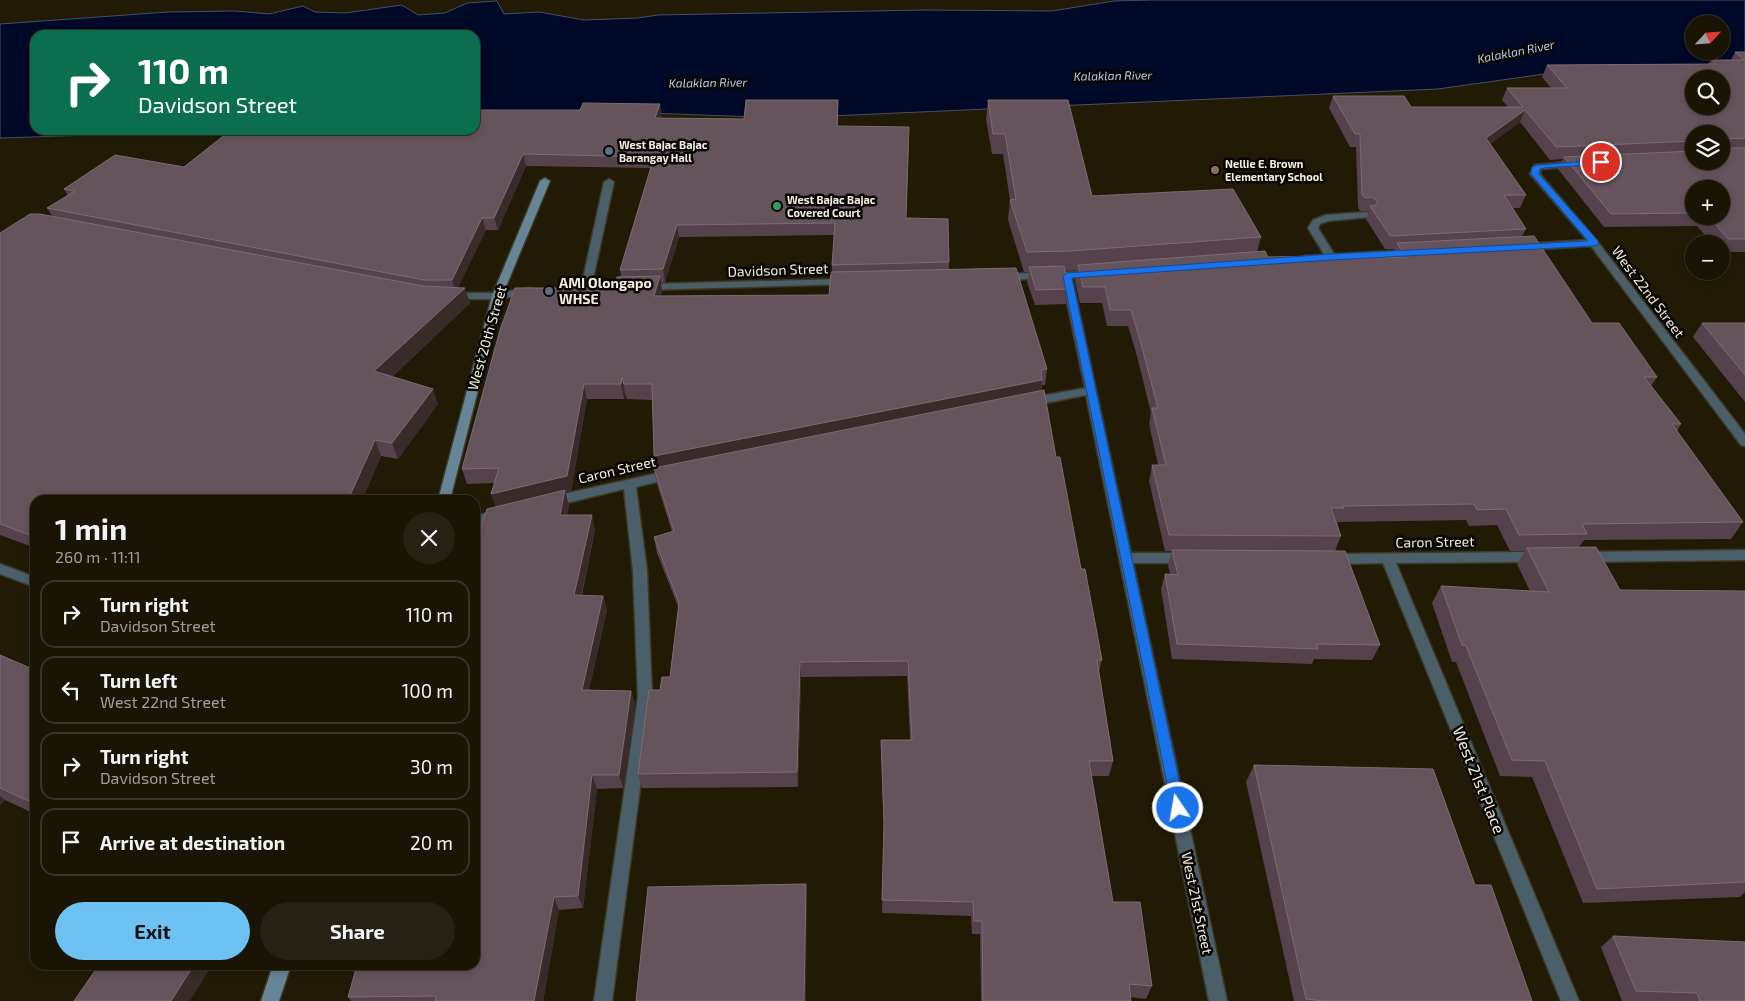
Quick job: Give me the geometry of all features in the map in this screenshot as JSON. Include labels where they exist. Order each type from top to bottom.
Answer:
[{"type":"street","name":"West 22nd Street","points":[[1585,163],[1537,167],[1535,174],[1594,243],[1745,442]]},
{"type":"street","name":"West 20th Street","points":[[445,495],[497,296],[545,182]]},
{"type":"street","points":[[586,288],[609,182]]},
{"type":"street","points":[[1331,257],[1313,228],[1316,222],[1326,218],[1367,215]]},
{"type":"street","points":[[1516,247],[1594,243]]},
{"type":"street","points":[[1292,260],[1419,252]]},
{"type":"street","points":[[989,278],[1106,273]]},
{"type":"street","name":"West 21st Street","points":[[1067,276],[1218,1001]]},
{"type":"street","name":"Davidson Street","points":[[565,289],[851,281]]},
{"type":"street","points":[[438,296],[497,296],[541,290]]},
{"type":"street","points":[[1014,406],[1091,390]]},
{"type":"street","name":"Caron Street","points":[[542,504],[686,471]]},
{"type":"street","points":[[603,1001],[645,697],[640,571],[628,483]]},
{"type":"street","points":[[480,520],[513,511]]},
{"type":"street","points":[[1576,557],[1745,555]]},
{"type":"street","name":"Caron Street","points":[[1320,559],[1546,557]]},
{"type":"street","points":[[1126,558],[1194,558]]},
{"type":"street","name":"West 21st Place","points":[[1388,559],[1570,1001]]},
{"type":"street","points":[[0,569],[30,580]]},
{"type":"street","points":[[270,1001],[280,970]]},
{"type":"water","name":"Kalaklan River","points":[[1152,0],[1745,0],[1745,56],[1710,68],[1580,69],[1438,89],[785,118],[592,111],[480,116],[480,30],[30,30],[30,135],[93,135],[0,138],[0,24],[168,12],[235,11],[269,14],[303,6],[315,12],[345,13],[402,5],[418,15],[445,13],[467,3],[497,1],[504,14],[539,12],[584,20],[638,18],[658,15],[925,10],[1052,11],[1114,1]]},
{"type":"building","points":[[1735,52],[1745,52],[1745,138],[1730,139],[1730,125],[1685,125],[1685,141],[1556,147],[1525,110],[1486,138],[1526,195],[1504,195],[1526,229],[1390,236],[1370,206],[1376,205],[1378,202],[1372,197],[1365,198],[1362,194],[1360,134],[1355,134],[1333,96],[1404,96],[1411,107],[1523,107],[1507,88],[1567,88],[1547,65],[1716,64],[1711,60],[1744,60]]},
{"type":"building","points":[[746,100],[838,100],[837,126],[909,127],[906,218],[948,219],[949,262],[832,265],[835,223],[677,225],[663,269],[620,270],[654,157],[523,154],[494,218],[482,218],[452,280],[424,280],[47,208],[75,191],[64,189],[115,155],[184,167],[225,135],[480,135],[480,110],[580,110],[583,103],[660,104],[655,118],[744,119]]},
{"type":"building","points":[[988,100],[1068,100],[1092,196],[1233,189],[1261,237],[1070,251],[1027,252],[1010,200],[1016,199],[1005,134],[993,134]]},
{"type":"building","points":[[1730,148],[1745,148],[1745,239],[1730,239],[1730,235],[1725,235],[1716,225],[1730,225],[1730,180],[1685,180],[1685,213],[1611,214],[1564,157],[1685,151],[1685,170],[1730,170]]},
{"type":"building","points":[[30,214],[40,214],[423,286],[465,288],[374,371],[433,389],[392,443],[375,440],[350,495],[30,495],[30,535],[0,524],[0,233]]},
{"type":"building","points":[[1534,236],[1592,323],[1619,323],[1657,377],[1644,377],[1681,424],[1672,424],[1743,522],[1582,524],[1587,534],[1519,535],[1506,509],[1477,510],[1474,504],[1343,506],[1344,508],[1331,508],[1341,536],[1169,535],[1152,465],[1166,465],[1152,408],[1158,408],[1131,310],[1110,310],[1105,287],[1083,287],[1078,265],[1265,251],[1268,257],[1319,256],[1320,259],[1406,257],[1397,243]]},
{"type":"building","points":[[1064,266],[1068,289],[1036,290],[1029,267]]},
{"type":"building","points":[[1016,268],[1047,369],[1041,370],[1042,380],[654,456],[652,384],[624,384],[622,377],[621,384],[584,384],[567,476],[491,494],[499,468],[462,469],[500,330],[515,288],[613,288],[617,277],[660,276],[654,296],[829,295],[831,272]]},
{"type":"building","points":[[1702,323],[1745,323],[1745,375]]},
{"type":"building","points":[[1044,390],[1056,457],[1060,457],[1081,569],[1085,569],[1102,660],[1097,660],[1113,761],[1089,761],[1113,902],[1140,902],[1152,986],[1129,984],[1131,1001],[983,1001],[982,921],[974,921],[973,902],[882,900],[884,823],[881,740],[912,740],[908,661],[800,662],[797,772],[638,774],[649,690],[660,690],[662,677],[670,677],[679,603],[654,537],[674,531],[654,468]]},
{"type":"building","points":[[565,490],[560,515],[592,515],[574,595],[603,596],[582,690],[631,691],[619,775],[592,775],[578,896],[554,897],[534,1001],[435,1001],[436,996],[348,997],[356,970],[480,970],[480,531],[487,509]]},
{"type":"building","points":[[1596,547],[1620,590],[1745,591],[1745,882],[1597,889],[1545,761],[1512,760],[1466,646],[1462,645],[1441,586],[1549,592],[1527,548]]},
{"type":"building","points":[[1172,550],[1345,551],[1380,645],[1317,644],[1318,649],[1177,644],[1165,574],[1178,575]]},
{"type":"building","points":[[0,655],[30,668],[30,802],[0,788]]},
{"type":"building","points":[[1254,765],[1433,769],[1475,885],[1491,885],[1532,1001],[1324,1001],[1306,999]]},
{"type":"building","points":[[806,884],[804,1001],[636,1001],[648,887]]},
{"type":"building","points":[[1613,936],[1745,942],[1745,1001],[1700,1001],[1697,993],[1636,991]]},
{"type":"building","points":[[96,970],[191,970],[171,1001],[74,1001]]},
{"type":"place","name":"West Bajac Bajac Barangay Hall","points":[[609,151]]},
{"type":"place","name":"Nellie E. Brown Elementary School","points":[[1215,170]]},
{"type":"place","name":"West Bajac Bajac Covered Court","points":[[777,206]]},
{"type":"place","name":"AMI Olongapo WHSE","points":[[549,291]]},
{"type":"route","points":[[1178,808],[1067,276],[1331,257],[1594,243],[1535,174],[1537,167],[1601,162]]}]
